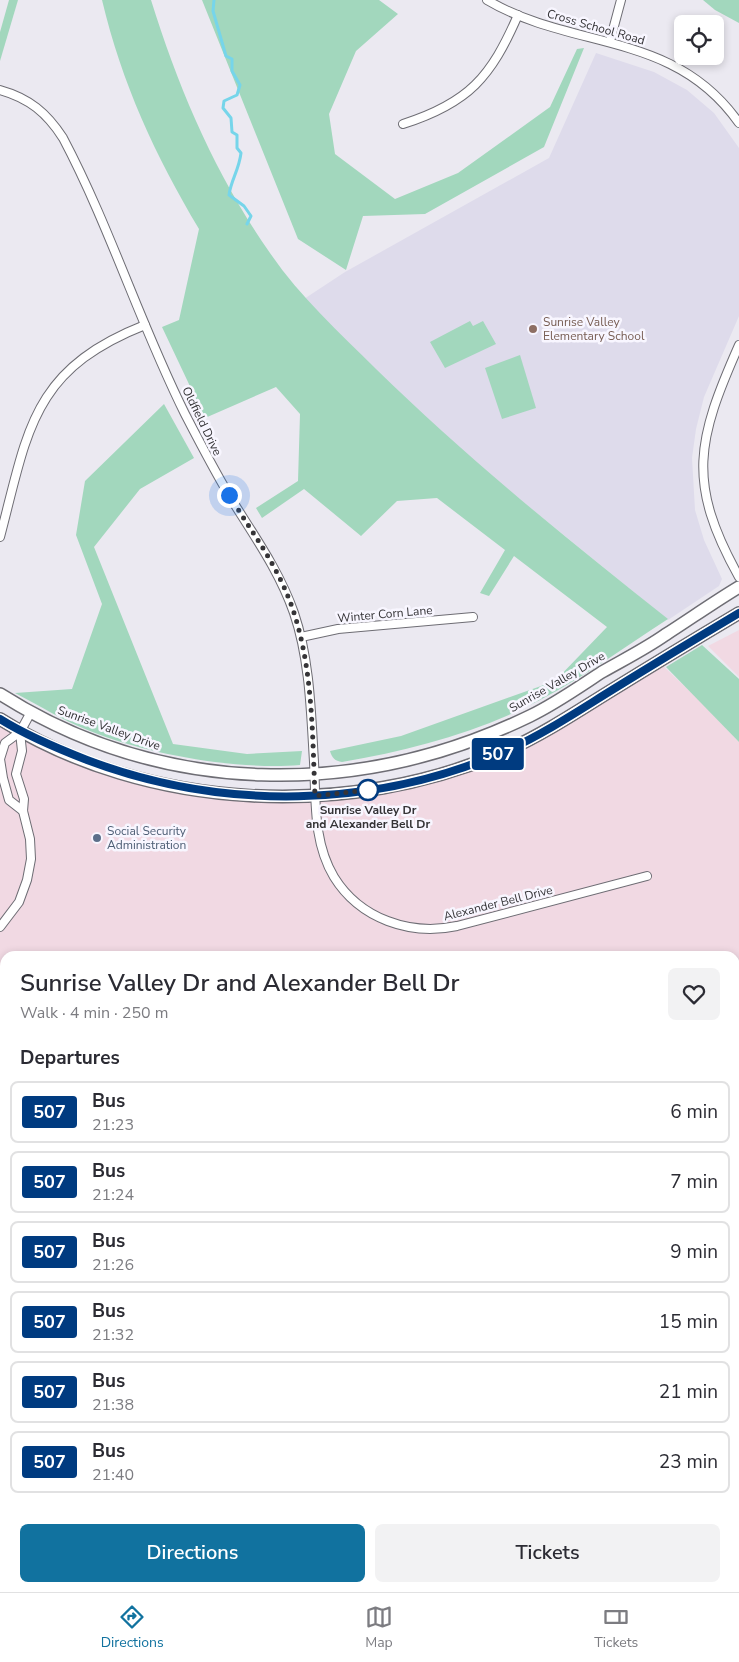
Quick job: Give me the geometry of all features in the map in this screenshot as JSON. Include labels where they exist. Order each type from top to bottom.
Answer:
[{"type":"main road","name":"Sunrise Valley Drive","points":[[0,694],[31,712],[92,739],[163,762],[249,775],[314,775],[394,764],[484,737],[554,702],[665,636],[739,587]]},
{"type":"main road","points":[[0,719],[20,732],[104,766],[183,788],[233,795],[315,796],[352,792],[418,780],[508,750],[579,712],[739,613]]},
{"type":"street","name":"Cross School Road","points":[[487,0],[518,15],[559,29],[610,41],[645,52],[686,72],[719,99],[739,123]]},
{"type":"street","points":[[610,41],[621,0]]},
{"type":"street","points":[[403,124],[442,110],[477,83],[502,51],[518,15]]},
{"type":"street","name":"Oldfield Drive","points":[[0,90],[26,99],[39,108],[63,138],[145,325],[202,447],[272,562],[284,588],[301,637],[309,689],[315,796]]},
{"type":"street","points":[[0,537],[19,457],[29,428],[51,390],[64,375],[92,350],[145,325]]},
{"type":"street","points":[[739,345],[714,405],[706,430],[702,462],[709,508],[720,540],[739,576]]},
{"type":"street","name":"Winter Corn Lane","points":[[301,637],[338,629],[473,617]]},
{"type":"street","points":[[23,811],[9,800],[0,759],[5,742],[20,732],[31,712]]},
{"type":"street","points":[[0,927],[19,902],[27,880],[31,860],[30,839],[23,811],[24,799],[16,774],[22,750],[20,732]]},
{"type":"street","name":"Alexander Bell Drive","points":[[315,796],[321,846],[334,877],[344,890],[367,911],[398,925],[429,930],[451,928],[647,876]]},
{"type":"shaded area","name":"Sunrise Valley Elementary School","points":[[596,53],[654,72],[687,90],[714,113],[739,148],[739,316],[704,397],[696,429],[692,458],[695,510],[704,540],[722,579],[719,586],[668,620],[479,466],[390,384],[304,299],[345,272],[549,158]]},
{"type":"shaded area","points":[[739,630],[739,677],[708,646]]},
{"type":"shaded area","points":[[658,661],[739,742],[739,951],[0,951],[0,719],[20,732],[142,779],[273,796],[414,782],[557,726]]},
{"type":"green space","points":[[9,0],[18,0],[0,61],[0,32]]},
{"type":"green space","points":[[102,0],[151,0],[174,67],[216,163],[270,253],[307,299],[376,369],[482,467],[668,619],[560,689],[500,719],[456,735],[411,748],[342,762],[334,759],[330,751],[401,736],[555,681],[607,627],[514,556],[489,596],[480,593],[505,550],[437,498],[397,501],[361,536],[304,489],[262,518],[256,508],[298,481],[300,414],[276,387],[205,418],[162,327],[179,320],[199,229],[154,146],[130,90],[119,61]]},
{"type":"green space","points":[[202,0],[379,0],[398,14],[356,51],[329,114],[335,154],[395,199],[458,173],[550,107],[577,49],[584,48],[544,147],[425,214],[363,216],[346,270],[298,239]]},
{"type":"green space","points":[[703,0],[739,0],[739,23],[715,10]]},
{"type":"green space","points":[[470,321],[473,326],[483,321],[496,344],[445,368],[430,342]]},
{"type":"green space","points":[[520,355],[536,408],[502,419],[485,368]]},
{"type":"green space","points":[[164,404],[194,458],[140,489],[94,547],[173,744],[247,754],[302,751],[300,765],[275,766],[222,763],[166,754],[114,740],[80,727],[15,693],[72,689],[102,604],[76,535],[85,481]]},
{"type":"green space","points":[[702,645],[739,679],[739,742],[666,667]]},
{"type":"waterway","points":[[214,0],[213,11],[226,56],[232,59],[232,71],[240,85],[237,95],[224,101],[223,108],[231,118],[232,132],[237,135],[237,148],[241,153],[229,195],[244,206],[251,216],[247,224]]},
{"type":"bus line","name":"507","points":[[0,719],[20,732],[69,753],[154,782],[233,795],[315,796],[352,792],[386,787],[440,775],[508,750],[579,712],[739,613]]},
{"type":"place","name":"Sunrise Valley Elementary School","points":[[533,329]]},
{"type":"place","name":"Sunrise Valley Dr and Alexander Bell Dr","points":[[368,790]]},
{"type":"place","name":"Social Security Administration","points":[[97,838]]},
{"type":"route","points":[[229,495],[272,562],[294,613],[301,637],[309,689],[315,796],[368,790]]}]
